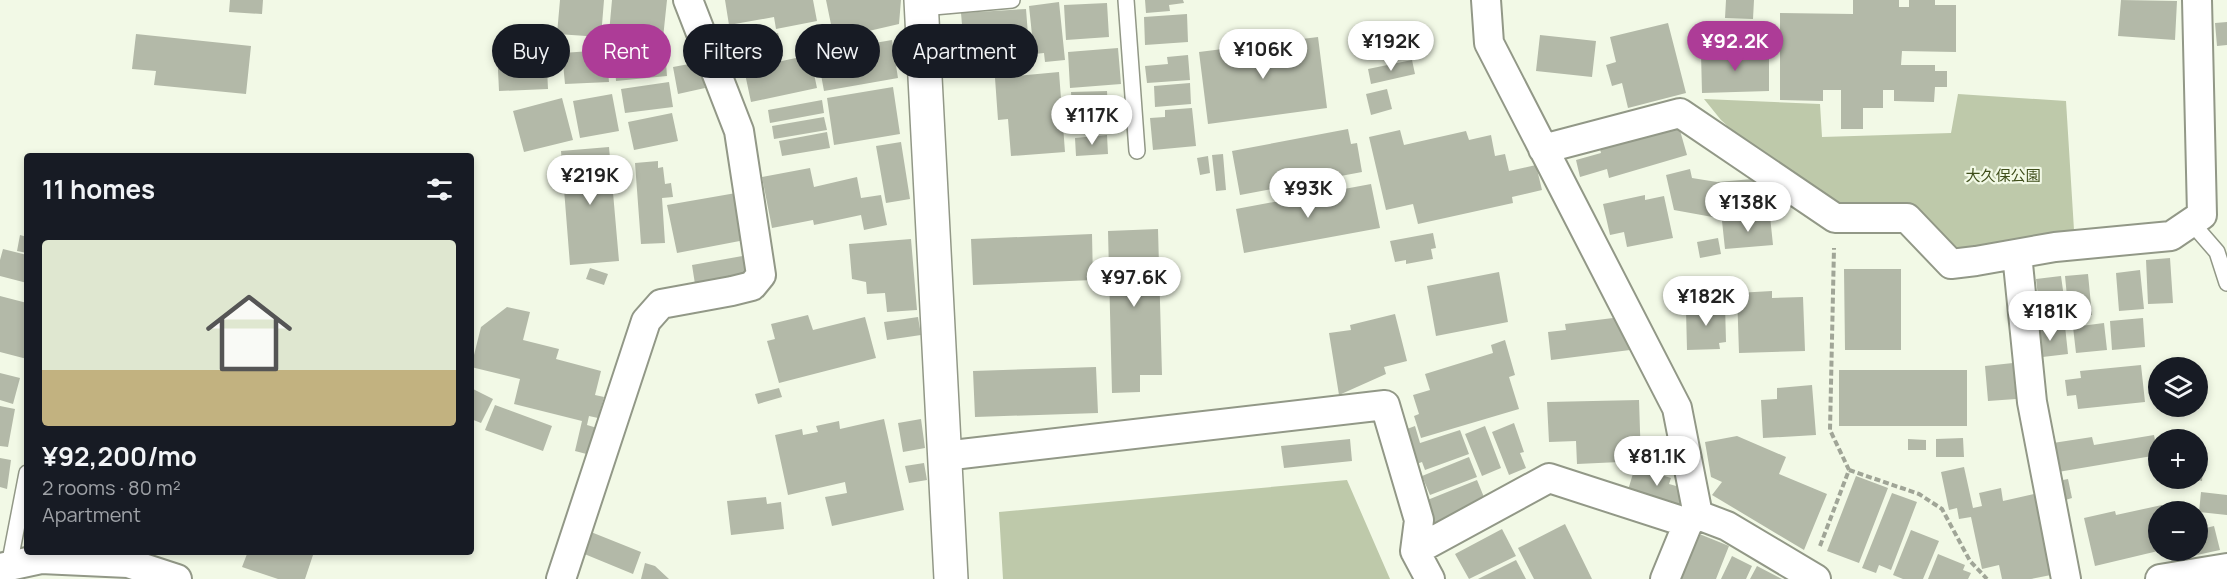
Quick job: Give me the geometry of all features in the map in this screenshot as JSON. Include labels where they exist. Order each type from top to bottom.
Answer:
[{"type":"street","points":[[561,579],[646,321],[661,304],[752,286],[761,275],[739,131],[688,0]]},
{"type":"street","points":[[1486,0],[1489,43],[1677,408],[1693,519],[1665,579]]},
{"type":"street","points":[[1544,148],[1680,113],[1835,218],[1907,218],[1951,264],[2055,247],[2171,236],[2202,215],[2197,0]]},
{"type":"street","points":[[922,4],[951,579]]},
{"type":"street","points":[[2017,254],[2032,402],[2066,579]]},
{"type":"street","points":[[944,456],[1385,405],[1419,520],[1415,551],[1430,579]]},
{"type":"street","points":[[1415,551],[1549,478],[1693,519],[1727,526],[1812,577]]},
{"type":"street","points":[[3,573],[41,560],[70,556],[128,563],[177,579]]},
{"type":"street","points":[[2160,579],[2227,568]]},
{"type":"lane","points":[[922,4],[1012,0]]},
{"type":"lane","points":[[1126,0],[1137,151]]},
{"type":"lane","points":[[2191,222],[2217,252],[2227,283]]},
{"type":"lane","points":[[3,573],[24,486]]},
{"type":"path","points":[[1812,577],[1849,470],[1830,430],[1835,218]]},
{"type":"path","points":[[1849,470],[1919,494],[1942,509],[1970,561],[1987,579]]},
{"type":"green space","name":"大久保公園","points":[[1958,94],[2066,101],[2074,230],[1970,249],[1945,246],[1910,204],[1841,207],[1734,132],[1704,99],[1820,104],[1822,137],[1951,133]]},
{"type":"green space","points":[[1347,480],[1390,579],[1003,579],[999,512]]},
{"type":"building","points":[[230,0],[263,0],[262,14],[229,12]]},
{"type":"building","points":[[560,0],[604,0],[602,24],[582,24],[582,36],[570,35],[570,24],[558,24]]},
{"type":"building","points":[[612,0],[667,0],[664,24],[610,24]]},
{"type":"building","points":[[725,0],[813,0],[817,21],[783,28],[783,24],[775,24],[774,17],[729,24]]},
{"type":"building","points":[[826,0],[901,0],[899,24],[880,28],[880,24],[831,24]]},
{"type":"building","points":[[1145,0],[1183,0],[1184,3],[1169,5],[1170,11],[1146,13]]},
{"type":"building","points":[[1726,0],[1754,0],[1753,19],[1725,18]]},
{"type":"building","points":[[1853,0],[1899,0],[1899,7],[1909,7],[1909,0],[1935,0],[1935,5],[1956,5],[1956,52],[1902,51],[1901,65],[1935,65],[1935,71],[1947,71],[1947,87],[1935,87],[1934,102],[1894,101],[1894,90],[1883,90],[1883,108],[1863,108],[1863,129],[1841,129],[1841,90],[1823,90],[1823,101],[1780,100],[1780,13],[1853,14]]},
{"type":"building","points":[[2121,0],[2177,1],[2175,40],[2118,36]]},
{"type":"building","points":[[1059,2],[1065,60],[1045,62],[1044,53],[1038,54],[1038,24],[1031,24],[1029,6]]},
{"type":"building","points":[[1107,3],[1109,37],[1066,40],[1064,5]]},
{"type":"building","points":[[1026,9],[1027,24],[962,24],[961,13]]},
{"type":"building","points":[[1187,14],[1188,42],[1145,45],[1144,17]]},
{"type":"building","points":[[2227,22],[2227,45],[2217,46],[2215,23]]},
{"type":"building","points":[[1668,23],[1686,93],[1628,108],[1622,83],[1612,86],[1606,65],[1616,62],[1610,37]]},
{"type":"building","points":[[136,34],[251,46],[246,94],[154,85],[156,71],[132,69]]},
{"type":"building","points":[[1540,35],[1596,41],[1592,77],[1536,71]]},
{"type":"building","points":[[1318,37],[1327,108],[1208,124],[1199,52]]},
{"type":"building","points":[[892,40],[892,78],[898,78],[824,91],[822,78],[880,78],[880,42]]},
{"type":"building","points":[[1118,48],[1121,84],[1070,88],[1068,52]]},
{"type":"building","points":[[1769,51],[1769,91],[1702,93],[1701,53]]},
{"type":"building","points":[[570,52],[582,52],[582,78],[609,78],[609,82],[565,84],[564,78],[570,78]]},
{"type":"building","points":[[1188,55],[1190,80],[1147,83],[1145,66],[1168,64],[1167,57]]},
{"type":"building","points":[[795,58],[795,78],[815,78],[817,88],[751,102],[746,78],[783,78],[783,61]]},
{"type":"building","points":[[1412,60],[1415,74],[1371,84],[1368,69]]},
{"type":"building","points":[[683,65],[683,78],[703,78],[705,88],[678,94],[673,67]]},
{"type":"building","points":[[1059,72],[1065,152],[1011,156],[1008,119],[998,120],[995,78],[1038,78],[1038,74]]},
{"type":"building","points":[[498,78],[547,78],[548,89],[499,91]]},
{"type":"building","points":[[616,78],[647,78],[616,81]]},
{"type":"building","points":[[669,82],[673,107],[625,113],[621,89]]},
{"type":"building","points":[[1190,83],[1191,104],[1155,107],[1154,86]]},
{"type":"building","points":[[893,87],[900,134],[834,145],[827,98]]},
{"type":"building","points":[[1387,89],[1392,109],[1371,115],[1366,94]]},
{"type":"building","points":[[1107,91],[1108,109],[1072,111],[1071,92]]},
{"type":"building","points":[[612,94],[619,131],[580,138],[573,101]]},
{"type":"building","points":[[562,98],[573,140],[524,152],[513,111]]},
{"type":"building","points":[[822,100],[824,113],[770,123],[768,110]]},
{"type":"building","points":[[1192,108],[1196,146],[1153,150],[1150,118],[1165,117],[1165,110]]},
{"type":"building","points":[[1108,112],[1110,131],[1074,133],[1072,114]]},
{"type":"building","points":[[672,113],[678,141],[634,150],[628,122]]},
{"type":"building","points":[[824,117],[827,130],[774,139],[772,126]]},
{"type":"building","points":[[1679,127],[1687,155],[1609,178],[1607,169],[1580,177],[1576,160],[1601,153],[1600,149]]},
{"type":"building","points":[[1348,129],[1351,144],[1357,143],[1362,172],[1240,195],[1232,151]]},
{"type":"building","points":[[1400,130],[1404,145],[1466,131],[1469,140],[1491,135],[1495,156],[1505,154],[1509,171],[1536,165],[1542,190],[1512,197],[1513,203],[1418,224],[1413,204],[1386,210],[1369,137]]},
{"type":"building","points":[[827,132],[830,148],[782,156],[779,141]]},
{"type":"building","points":[[1107,135],[1108,154],[1076,156],[1075,138]]},
{"type":"building","points":[[901,142],[910,199],[886,203],[876,146]]},
{"type":"building","points":[[609,147],[619,261],[570,265],[561,151]]},
{"type":"building","points":[[1223,154],[1226,190],[1216,191],[1212,155]]},
{"type":"building","points":[[1208,156],[1210,173],[1200,175],[1197,158]]},
{"type":"building","points":[[658,161],[658,168],[663,167],[665,184],[671,183],[673,197],[662,198],[665,243],[641,244],[635,163]]},
{"type":"building","points":[[810,168],[814,187],[857,177],[861,198],[881,195],[887,225],[864,230],[861,215],[814,225],[813,220],[772,228],[762,177]]},
{"type":"building","points":[[1690,169],[1692,178],[1717,182],[1753,179],[1782,211],[1718,218],[1674,210],[1666,175]]},
{"type":"building","points":[[1371,184],[1380,228],[1244,253],[1236,209]]},
{"type":"building","points":[[736,193],[745,240],[677,253],[667,205]]},
{"type":"building","points":[[1645,195],[1645,200],[1664,196],[1673,238],[1627,247],[1624,232],[1610,235],[1603,204]]},
{"type":"building","points":[[1770,216],[1773,245],[1725,249],[1722,221]]},
{"type":"building","points":[[1158,229],[1162,375],[1140,375],[1140,392],[1112,393],[1108,231]]},
{"type":"building","points":[[1433,233],[1436,248],[1431,249],[1433,259],[1406,264],[1406,260],[1395,262],[1390,241]]},
{"type":"building","points":[[1092,234],[1093,280],[973,285],[971,239]]},
{"type":"building","points":[[20,235],[24,236],[24,252],[17,251]]},
{"type":"building","points":[[1718,238],[1721,254],[1700,258],[1697,242]]},
{"type":"building","points":[[911,239],[917,310],[887,312],[885,293],[867,294],[866,282],[852,279],[849,244]]},
{"type":"building","points":[[3,249],[24,254],[24,282],[0,276]]},
{"type":"building","points":[[748,255],[751,274],[695,284],[692,265]]},
{"type":"building","points":[[2170,258],[2173,303],[2148,304],[2146,260]]},
{"type":"building","points":[[590,268],[608,274],[604,285],[586,279]]},
{"type":"building","points":[[1844,269],[1901,269],[1901,350],[1845,350]]},
{"type":"building","points":[[2140,270],[2144,309],[2119,311],[2116,273]]},
{"type":"building","points":[[1499,272],[1508,322],[1436,336],[1427,286]]},
{"type":"building","points":[[2088,274],[2092,315],[2069,317],[2065,276]]},
{"type":"building","points":[[2061,276],[2067,319],[2041,322],[2036,279]]},
{"type":"building","points":[[1772,291],[1772,298],[1803,297],[1805,351],[1739,353],[1737,293]]},
{"type":"building","points":[[0,296],[24,302],[24,358],[0,352]]},
{"type":"building","points":[[1703,304],[1725,304],[1726,342],[1719,343],[1720,349],[1687,350],[1686,310],[1703,310]]},
{"type":"building","points":[[507,307],[530,312],[523,340],[559,349],[556,359],[601,371],[595,395],[604,397],[598,418],[589,416],[587,425],[604,430],[598,457],[575,451],[582,421],[514,404],[520,379],[474,368],[474,355],[481,327]]},
{"type":"building","points":[[1395,314],[1407,361],[1384,367],[1386,374],[1339,395],[1329,333],[1351,330],[1350,325]]},
{"type":"building","points":[[808,315],[813,330],[865,317],[876,358],[779,383],[767,341],[775,339],[771,324]]},
{"type":"building","points":[[918,317],[921,335],[887,340],[884,322]]},
{"type":"building","points":[[1621,317],[1623,334],[1629,333],[1630,350],[1551,360],[1548,332],[1566,330],[1565,324]]},
{"type":"building","points":[[2143,318],[2145,347],[2112,350],[2110,321]]},
{"type":"building","points":[[2104,323],[2107,350],[2076,353],[2073,327]]},
{"type":"building","points":[[2065,326],[2068,354],[2034,358],[2031,330]]},
{"type":"building","points":[[1505,340],[1515,375],[1509,377],[1519,409],[1421,438],[1414,416],[1419,414],[1413,395],[1430,390],[1425,374],[1493,353],[1491,345]]},
{"type":"building","points":[[2013,363],[2016,399],[1988,401],[1985,366]]},
{"type":"building","points":[[2141,365],[2145,402],[2078,409],[2076,395],[2067,396],[2065,380],[2081,378],[2080,371]]},
{"type":"building","points":[[1096,367],[1098,413],[975,417],[973,371]]},
{"type":"building","points":[[1839,370],[1967,370],[1967,426],[1839,426]]},
{"type":"building","points":[[0,373],[20,378],[13,404],[0,400]]},
{"type":"building","points":[[1812,385],[1816,435],[1763,438],[1761,400],[1777,399],[1777,388]]},
{"type":"building","points":[[779,388],[782,397],[758,404],[755,394]]},
{"type":"building","points":[[474,390],[493,399],[481,423],[474,420]]},
{"type":"building","points":[[1639,400],[1641,461],[1577,464],[1576,441],[1549,442],[1547,402]]},
{"type":"building","points":[[495,405],[552,426],[543,451],[485,430]]},
{"type":"building","points":[[0,406],[15,409],[8,447],[0,446]]},
{"type":"building","points":[[884,419],[904,510],[832,526],[825,497],[847,493],[845,482],[788,495],[775,435],[802,429],[803,435],[818,432],[816,426],[839,421],[840,429]]},
{"type":"building","points":[[921,419],[925,448],[903,452],[898,423]]},
{"type":"building","points":[[1514,423],[1524,452],[1520,453],[1526,468],[1509,475],[1492,432]]},
{"type":"building","points":[[1415,426],[1420,443],[1460,430],[1469,454],[1425,470],[1422,462],[1411,466],[1399,432]]},
{"type":"building","points":[[1485,426],[1501,468],[1482,476],[1465,434]]},
{"type":"building","points":[[1737,436],[1786,457],[1779,474],[1827,494],[1804,550],[1712,495],[1722,482],[1711,477],[1705,442]]},
{"type":"building","points":[[2148,436],[2148,457],[2058,472],[2053,443],[2092,437],[2094,445]]},
{"type":"building","points":[[1963,438],[1964,457],[1936,457],[1936,439]]},
{"type":"building","points":[[1350,439],[1352,461],[1284,468],[1281,446]]},
{"type":"building","points":[[1908,439],[1926,440],[1926,450],[1908,450]]},
{"type":"building","points":[[1469,457],[1477,477],[1430,495],[1422,476]]},
{"type":"building","points":[[0,458],[11,460],[7,489],[0,487]]},
{"type":"building","points":[[924,463],[927,480],[909,483],[905,466]]},
{"type":"building","points":[[1635,467],[1671,478],[1669,484],[1687,489],[1681,507],[1628,490]]},
{"type":"building","points":[[1964,467],[1973,508],[1982,506],[1979,493],[2001,488],[2003,501],[2039,493],[2056,574],[2031,579],[2002,579],[1999,565],[1982,569],[1971,517],[1959,519],[1957,508],[1949,510],[1941,472]]},
{"type":"building","points":[[1856,476],[1888,488],[1859,563],[1827,551]]},
{"type":"building","points":[[2068,479],[2072,498],[2062,501],[2058,481]]},
{"type":"building","points":[[1477,480],[1488,507],[1434,523],[1425,501]]},
{"type":"building","points":[[2201,492],[2227,495],[2227,515],[2208,513],[2208,501],[2200,501]]},
{"type":"building","points":[[1892,493],[1917,502],[1891,570],[1879,565],[1876,573],[1862,568]]},
{"type":"building","points":[[766,497],[767,504],[781,502],[784,529],[731,535],[727,501]]},
{"type":"building","points":[[2148,508],[2148,553],[2095,566],[2084,518],[2115,511],[2116,515]]},
{"type":"building","points":[[1565,524],[1592,579],[1534,579],[1518,548]]},
{"type":"building","points":[[2214,526],[2220,550],[2208,553],[2208,528]]},
{"type":"building","points":[[1502,529],[1516,556],[1469,579],[1455,554]]},
{"type":"building","points":[[1911,530],[1939,541],[1923,579],[1903,579],[1893,575]]},
{"type":"building","points":[[591,532],[641,552],[633,574],[582,553]]},
{"type":"building","points":[[1697,533],[1729,546],[1716,579],[1678,579]]},
{"type":"building","points":[[1938,554],[1965,565],[1963,570],[1971,573],[1968,579],[1928,579]]},
{"type":"building","points":[[247,555],[313,555],[305,579],[278,579],[242,567]]},
{"type":"building","points":[[1732,556],[1752,566],[1746,579],[1721,579]]},
{"type":"building","points":[[1516,560],[1526,579],[1478,579]]},
{"type":"building","points":[[645,563],[655,566],[669,579],[641,579]]},
{"type":"building","points":[[1757,566],[1782,579],[1750,579]]}]
